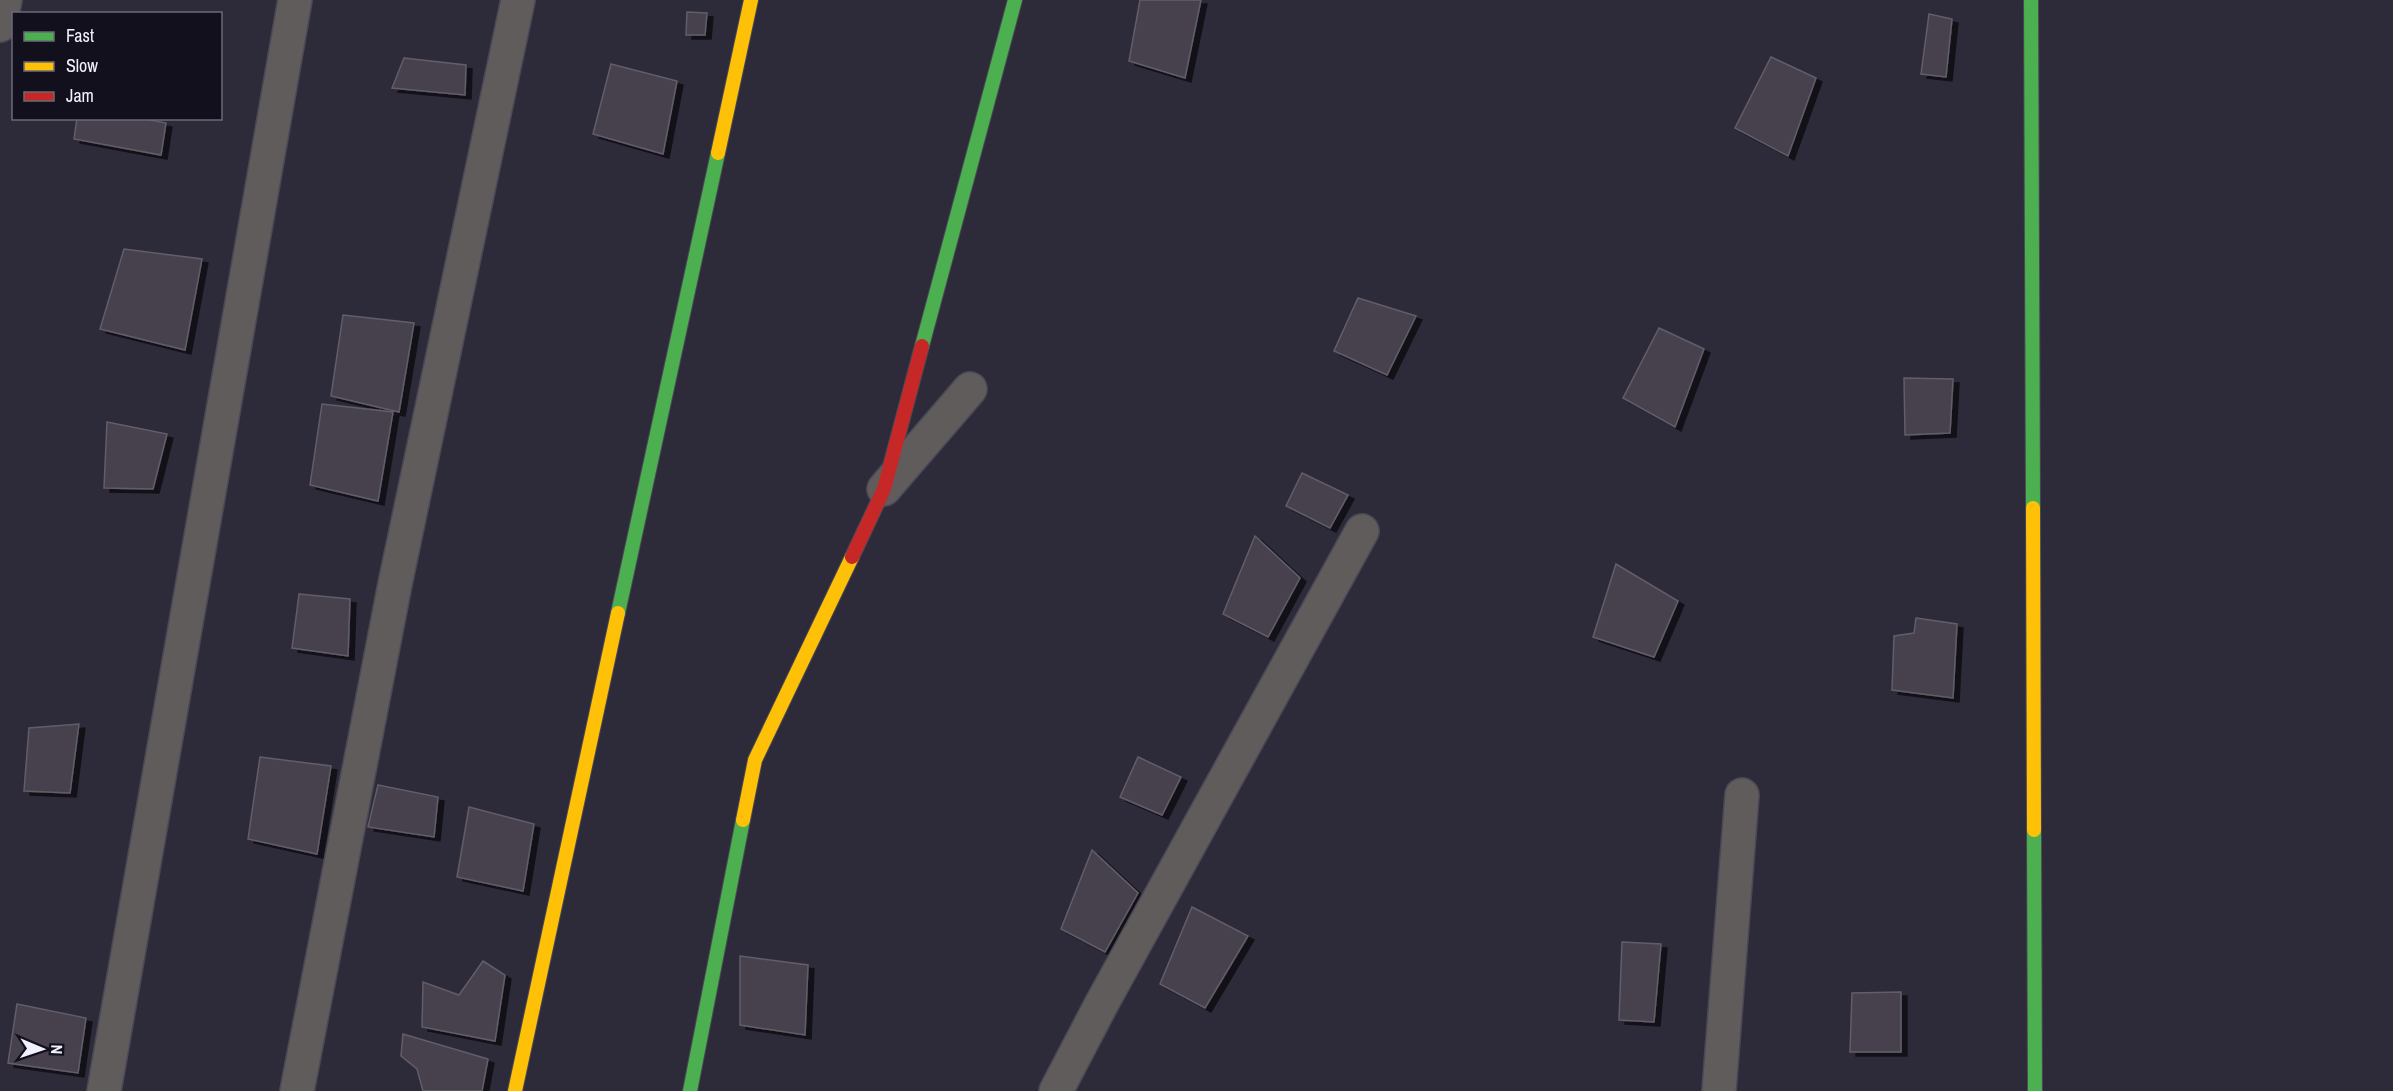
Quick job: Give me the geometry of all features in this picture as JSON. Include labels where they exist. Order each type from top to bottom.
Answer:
[{"type":"street","points":[[0,26],[5,0]]},
{"type":"street","points":[[104,1091],[295,0]]},
{"type":"street","points":[[297,1091],[395,584],[518,0]]},
{"type":"street","points":[[515,1091],[752,0]]},
{"type":"street","points":[[690,1091],[754,759],[884,489],[1015,0]]},
{"type":"street","points":[[2031,0],[2035,1091]]},
{"type":"street","points":[[884,489],[970,389]]},
{"type":"street","points":[[1056,1091],[1101,1003],[1362,531]]},
{"type":"street","points":[[1719,1091],[1742,795]]},
{"type":"building","points":[[1140,0],[1201,0],[1185,78],[1129,61]]},
{"type":"building","points":[[687,12],[707,13],[705,35],[686,35]]},
{"type":"building","points":[[1929,14],[1952,19],[1946,77],[1921,74]]},
{"type":"building","points":[[1771,57],[1816,78],[1788,156],[1735,128]]},
{"type":"building","points":[[404,58],[466,65],[465,95],[392,88]]},
{"type":"building","points":[[611,64],[677,81],[663,154],[593,134]]},
{"type":"building","points":[[77,120],[150,120],[166,123],[161,155],[74,139]]},
{"type":"building","points":[[124,249],[202,259],[185,350],[100,329]]},
{"type":"building","points":[[1358,298],[1416,316],[1387,375],[1334,351]]},
{"type":"building","points":[[343,315],[414,323],[399,412],[331,396]]},
{"type":"building","points":[[1659,328],[1704,349],[1675,427],[1623,398]]},
{"type":"building","points":[[1904,378],[1953,379],[1950,433],[1905,435]]},
{"type":"building","points":[[322,404],[393,412],[378,501],[310,485]]},
{"type":"building","points":[[107,422],[167,434],[153,489],[104,488]]},
{"type":"building","points":[[1302,473],[1348,495],[1330,528],[1286,506]]},
{"type":"building","points":[[1255,536],[1300,578],[1268,637],[1223,614]]},
{"type":"building","points":[[1616,564],[1678,601],[1654,657],[1593,637]]},
{"type":"building","points":[[299,594],[350,599],[348,656],[292,648]]},
{"type":"building","points":[[1916,618],[1957,624],[1953,698],[1892,690],[1894,636],[1914,633]]},
{"type":"building","points":[[79,724],[70,793],[24,791],[29,728]]},
{"type":"building","points":[[260,757],[331,766],[317,854],[248,839]]},
{"type":"building","points":[[1138,757],[1181,777],[1162,815],[1120,797]]},
{"type":"building","points":[[378,785],[438,797],[434,837],[368,827]]},
{"type":"building","points":[[469,807],[534,824],[523,891],[457,877]]},
{"type":"building","points":[[1092,850],[1138,893],[1105,952],[1061,929]]},
{"type":"building","points":[[1192,907],[1248,936],[1205,1008],[1160,984]]},
{"type":"building","points":[[1622,942],[1661,944],[1654,1022],[1619,1020]]},
{"type":"building","points":[[740,956],[808,965],[805,1035],[740,1025]]},
{"type":"building","points":[[483,961],[505,975],[495,1041],[422,1027],[423,982],[459,995]]},
{"type":"building","points":[[1901,992],[1901,1052],[1850,1052],[1852,993]]},
{"type":"building","points":[[17,1004],[86,1018],[78,1073],[8,1063]]},
{"type":"building","points":[[403,1034],[488,1059],[482,1091],[423,1091],[417,1069],[401,1056]]},
{"type":"traffic: fast","points":[[922,346],[1015,0]]},
{"type":"traffic: fast","points":[[2031,0],[2033,508]]},
{"type":"traffic: fast","points":[[618,613],[718,153]]},
{"type":"traffic: fast","points":[[690,1091],[743,820]]},
{"type":"traffic: fast","points":[[2034,830],[2035,1091]]},
{"type":"traffic: slow","points":[[718,153],[751,0]]},
{"type":"traffic: slow","points":[[2033,508],[2034,830]]},
{"type":"traffic: slow","points":[[743,820],[755,760],[852,557]]},
{"type":"traffic: slow","points":[[515,1091],[618,613]]},
{"type":"traffic: jam","points":[[852,557],[884,489],[922,346]]}]
